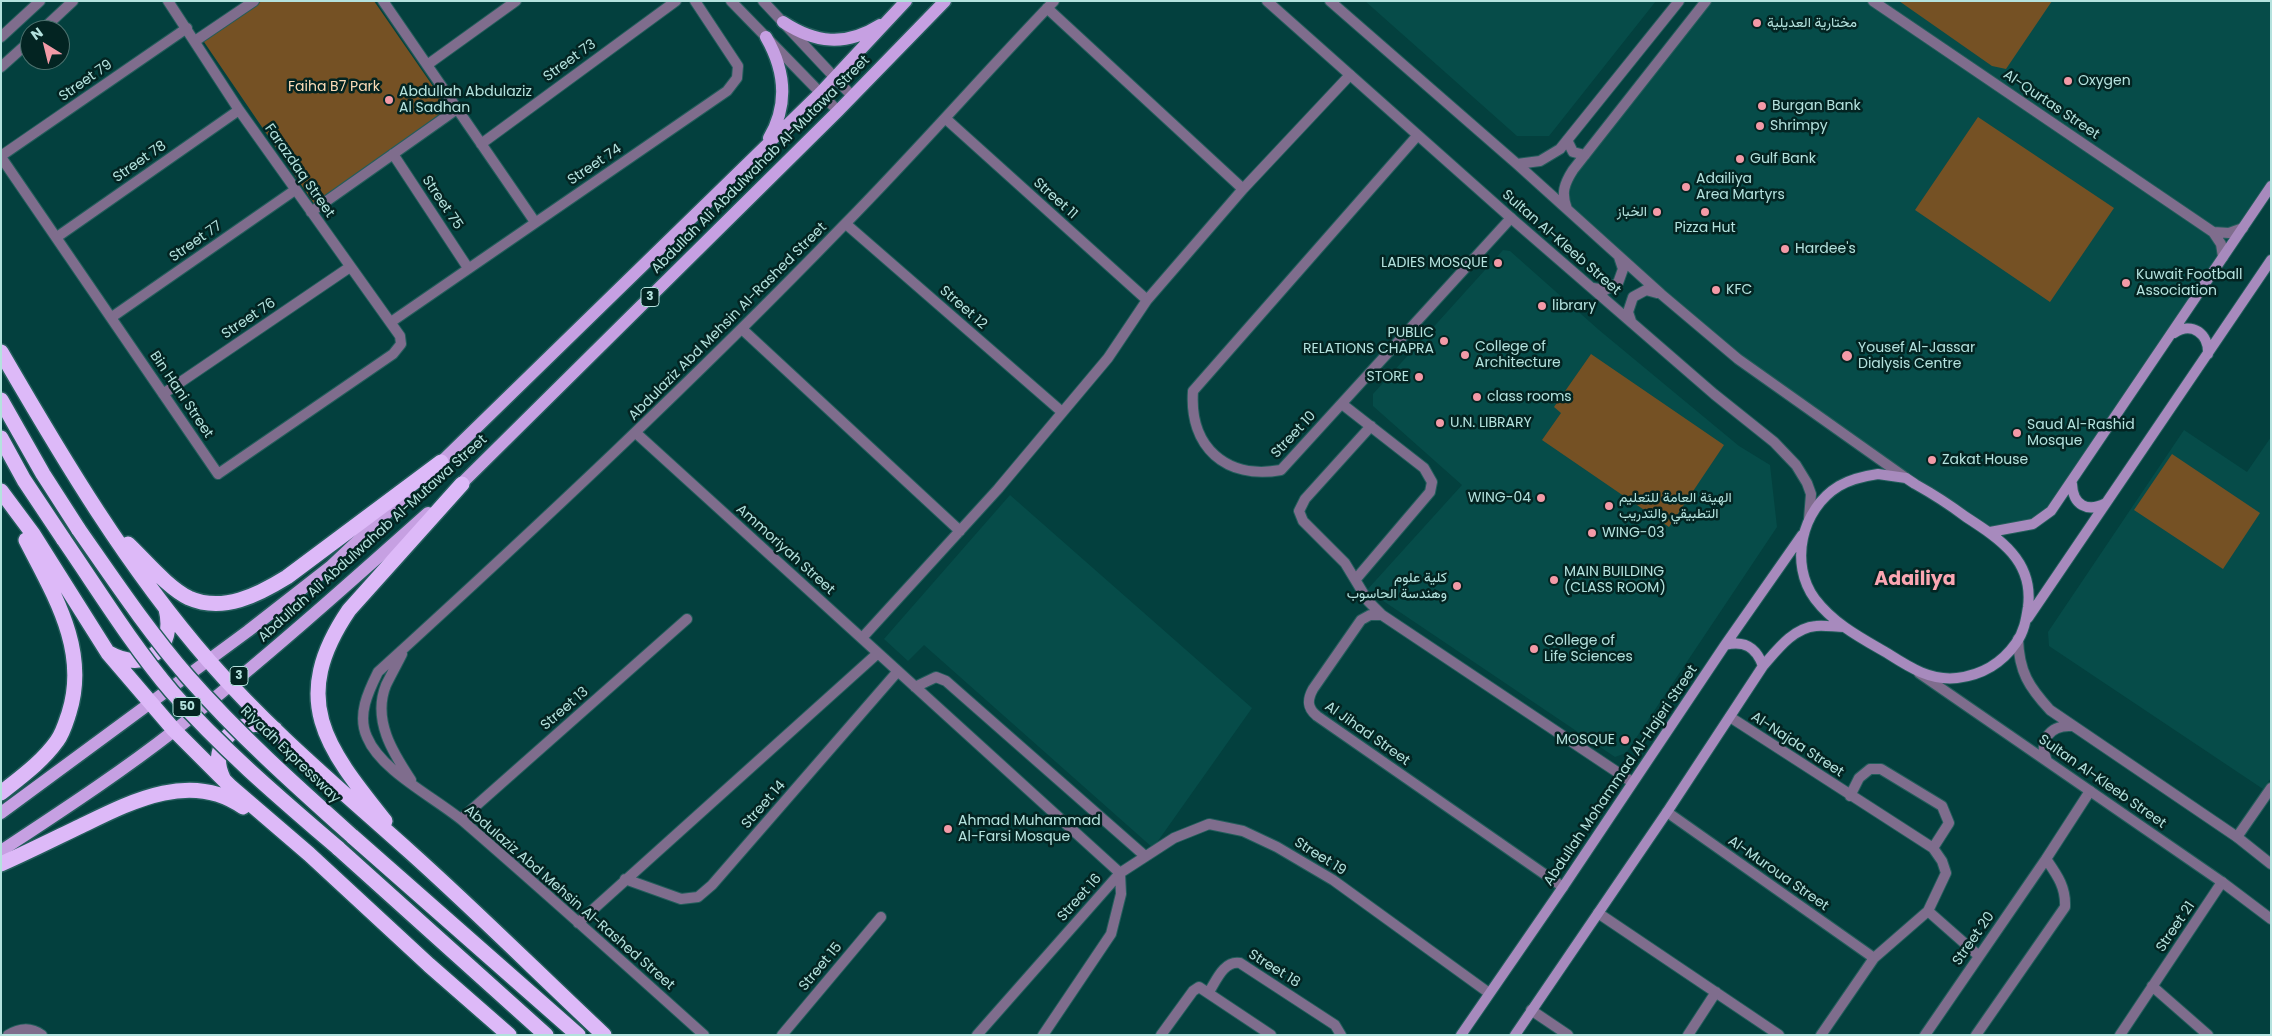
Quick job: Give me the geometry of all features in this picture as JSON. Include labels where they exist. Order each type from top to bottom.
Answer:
[{"type":"highway","points":[[1,352],[63,459],[166,609],[208,661],[316,769],[411,853],[604,1035]]},
{"type":"highway","name":"Riyadh Expressway","points":[[1,400],[43,474],[79,530],[126,598],[188,677],[290,780],[578,1035]]},
{"type":"highway","name":"50","points":[[1,438],[24,480],[64,540],[128,634],[172,692],[274,793],[546,1035]]},
{"type":"highway","points":[[106,523],[168,582],[188,598],[212,603],[241,600],[264,592],[287,577],[441,462]]},
{"type":"highway","points":[[411,853],[337,758],[324,733],[318,707],[318,679],[324,655],[334,633],[349,610],[462,484]]},
{"type":"highway","points":[[1,492],[33,534],[108,653],[174,730],[225,782],[309,854],[429,965],[509,1035]]},
{"type":"highway","points":[[1,492],[60,605],[72,644],[76,672],[75,693],[59,739],[41,761],[1,793]]},
{"type":"highway","points":[[108,653],[120,660],[135,662],[149,658],[160,649],[167,637],[170,622],[166,609]]},
{"type":"highway","points":[[225,782],[220,772],[218,760],[220,749],[225,739],[233,731],[243,726],[254,724],[266,725],[276,730]]},
{"type":"highway","points":[[1,864],[147,796],[189,790],[210,792],[233,800],[309,854]]},
{"type":"main road","name":"Abdullah Ali Abdulwahab Al-Mutawa Street","points":[[1,812],[208,661],[330,567],[441,462],[758,154],[835,78],[906,1]]},
{"type":"main road","name":"Abdullah Ali Abdulwahab Al-Mutawa Street","points":[[1,851],[64,810],[174,730],[282,641],[462,484],[944,4]]},
{"type":"main road","points":[[782,22],[800,32],[819,39],[839,40],[859,36],[894,15]]},
{"type":"main road","points":[[758,154],[771,137],[779,117],[783,97],[782,76],[776,55],[766,37]]},
{"type":"main road","points":[[1990,532],[2033,524],[2051,511],[2072,484],[2271,186]]},
{"type":"main road","points":[[2026,621],[2029,600],[2026,580],[2019,561],[2006,544],[1906,478],[1878,474],[1850,480],[1826,496],[1809,519],[1804,532],[1801,559],[1808,585],[1822,608],[1844,627],[1916,671],[1941,678],[1954,679],[1973,675],[1991,667],[2002,660],[2018,640],[2026,621],[2271,260]]},
{"type":"main road","points":[[2173,334],[2180,329],[2190,328],[2198,330],[2205,337],[2208,355]]},
{"type":"main road","points":[[2072,484],[2072,494],[2078,503],[2086,508],[2097,508],[2106,503]]},
{"type":"main road","name":"Abdullah Mohammad Al-Hajeri Street","points":[[1462,1035],[1489,993],[1564,887],[1632,782],[1725,645],[1804,532]]},
{"type":"main road","points":[[1515,1035],[1667,812],[1763,666],[1779,646],[1793,634],[1814,626],[1844,627]]},
{"type":"main road","points":[[1725,645],[1734,643],[1744,644],[1760,656],[1763,666]]},
{"type":"main road","points":[[429,965],[469,1008],[499,1035]]},
{"type":"street","points":[[1,37],[40,1]]},
{"type":"street","points":[[53,20],[73,1]]},
{"type":"street","name":"Farazdaq Street","points":[[168,1],[239,110],[400,336],[401,344],[393,354]]},
{"type":"street","points":[[195,41],[254,1]]},
{"type":"street","points":[[383,1],[535,222]]},
{"type":"street","points":[[427,65],[516,1]]},
{"type":"street","name":"Street 73","points":[[481,144],[676,1]]},
{"type":"street","name":"Street 74","points":[[391,322],[727,91],[733,84],[738,72],[736,60],[695,1]]},
{"type":"street","points":[[731,1],[838,111]]},
{"type":"street","points":[[763,1],[852,96]]},
{"type":"street","name":"Sultan Al-Kleeb Street","points":[[1267,1],[1417,136],[1634,325],[1714,394],[1774,442],[1796,465],[1807,484],[1811,494],[1809,519]]},
{"type":"street","name":"Sultan Al-Kleeb Street","points":[[1330,1],[1517,164],[1660,294],[1738,359],[1906,478]]},
{"type":"street","points":[[1517,164],[1540,161],[1560,149],[1679,1]]},
{"type":"street","points":[[1568,211],[1564,197],[1564,186],[1584,155],[1706,1]]},
{"type":"street","name":"Al-Qurtas Street","points":[[1873,1],[2213,232]]},
{"type":"street","points":[[1051,5],[1243,189]]},
{"type":"street","name":"Abdulaziz Abd Mehsin Al-Rashed Street","points":[[704,1035],[461,820],[414,784],[389,768],[366,737],[363,718],[366,695],[378,672],[636,433],[742,329],[846,224],[1051,5]]},
{"type":"street","name":"Street 79","points":[[1,157],[187,28]]},
{"type":"street","points":[[1,67],[20,50]]},
{"type":"street","points":[[862,638],[960,531],[1108,358],[1147,300],[1243,189],[1350,75]]},
{"type":"street","points":[[311,212],[457,109]]},
{"type":"street","name":"Street 78","points":[[57,237],[239,110]]},
{"type":"street","name":"Street 11","points":[[945,118],[1147,300]]},
{"type":"street","name":"Street 10","points":[[1417,136],[1193,391],[1192,407],[1194,422],[1200,437],[1209,450],[1235,468],[1250,472],[1266,473],[1281,470],[1511,218]]},
{"type":"street","points":[[1567,140],[1573,152],[1584,155]]},
{"type":"street","name":"Street 75","points":[[393,154],[468,268]]},
{"type":"street","name":"Bin Hani Street","points":[[1,157],[112,316],[218,474],[393,354]]},
{"type":"street","name":"Street 77","points":[[112,316],[295,190]]},
{"type":"street","name":"Street 12","points":[[846,224],[1062,412]]},
{"type":"street","points":[[2213,232],[2228,233],[2243,228]]},
{"type":"street","points":[[2213,232],[2221,244],[2223,257]]},
{"type":"street","points":[[1590,286],[1605,290],[1618,283],[1623,269],[1622,261],[1617,255]]},
{"type":"street","name":"Street 76","points":[[163,394],[350,267]]},
{"type":"street","points":[[1634,325],[1628,312],[1633,297],[1646,290],[1660,294]]},
{"type":"street","points":[[742,329],[960,531]]},
{"type":"street","points":[[1342,404],[1424,468],[1430,477],[1432,487],[1430,492],[1356,579]]},
{"type":"street","points":[[1371,426],[1301,504],[1299,512],[1302,521],[1345,563],[1368,601],[1382,615],[1632,782]]},
{"type":"street","name":"Ammoriyah Street","points":[[636,433],[1120,873]]},
{"type":"street","name":"Al Jihad Street","points":[[1382,615],[1370,615],[1361,620],[1313,689],[1309,698],[1310,710],[1564,887]]},
{"type":"street","name":"Street 13","points":[[461,820],[687,620]]},
{"type":"street","name":"Sultan Al-Kleeb Street","points":[[2018,640],[2019,658],[2030,686],[2050,710],[2237,837],[2271,864]]},
{"type":"street","name":"Abdulaziz Abd Mehsin Al-Rashed Street","points":[[406,646],[385,687],[382,710],[384,731],[392,752],[414,784]]},
{"type":"street","points":[[578,923],[878,653]]},
{"type":"street","name":"Street 14","points":[[625,879],[681,898],[698,897],[712,885],[898,671]]},
{"type":"street","name":"Sultan Al-Kleeb Street","points":[[1916,671],[2222,882],[2271,919]]},
{"type":"street","points":[[915,687],[936,677],[946,681],[1145,856]]},
{"type":"street","name":"Al-Najda Street","points":[[1730,717],[1933,848],[1942,861],[1946,873],[1928,911]]},
{"type":"street","points":[[2047,761],[2043,748],[2047,735],[2058,727],[2071,726]]},
{"type":"street","name":"Al-Najda Street","points":[[1850,796],[1859,778],[1870,769],[1881,769],[1942,806],[1948,822],[1933,848]]},
{"type":"street","points":[[2237,837],[2271,788]]},
{"type":"street","name":"Street 20","points":[[1925,1035],[2046,859],[2090,791]]},
{"type":"street","name":"Al-Muroua Street","points":[[1667,812],[1874,958]]},
{"type":"street","name":"Street 19","points":[[1120,873],[1174,838],[1209,824],[1243,831],[1277,847],[1333,880],[1489,993]]},
{"type":"street","points":[[1976,1035],[2065,907],[2066,894],[2060,878],[2046,859]]},
{"type":"street","name":"Street 16","points":[[977,1035],[1120,873]]},
{"type":"street","name":"Street 16","points":[[1043,1035],[1110,934],[1121,894],[1120,873]]},
{"type":"street","name":"Street 21","points":[[2120,1035],[2222,882]]},
{"type":"street","points":[[1821,1035],[1874,958],[1928,911],[1979,956]]},
{"type":"street","points":[[1598,913],[1779,1035]]},
{"type":"street","name":"Street 15","points":[[782,1035],[881,918]]},
{"type":"street","name":"Street 18","points":[[1209,992],[1226,968],[1233,963],[1240,963],[1335,1025],[1341,1035]]},
{"type":"street","points":[[2152,986],[2208,1035]]},
{"type":"street","points":[[1161,1035],[1194,989],[1201,988],[1271,1035]]},
{"type":"street","points":[[1688,1035],[1716,992]]},
{"type":"street","points":[[1532,1010],[1568,1035]]},
{"type":"street","points":[[11,1033],[31,1029],[42,1035]]},
{"type":"shaded area","points":[[1365,1],[1656,1],[1549,136],[1517,136]]},
{"type":"shaded area","points":[[1705,1],[2271,1],[2271,186],[2072,484],[2033,524],[1990,533],[1781,390],[1568,211],[1567,180]]},
{"type":"shaded area","name":"الهيئة العامة للتعليم التطبيقي والتدريب","points":[[1503,250],[1510,251],[1599,330],[1739,446],[1770,465],[1777,527],[1626,753],[1615,757],[1367,590],[1462,485],[1373,406],[1373,394]]},
{"type":"shaded area","points":[[2184,430],[2247,472],[2271,437],[2271,778],[2263,789],[2049,646],[2048,632]]},
{"type":"shaded area","points":[[1010,495],[1252,708],[1153,848],[924,645],[908,661],[884,639]]},
{"type":"green space","name":"Faiha B7 Park","points":[[262,1],[374,1],[448,108],[315,205],[202,39]]},
{"type":"green space","points":[[1899,1],[2052,1],[2006,69],[1992,66]]},
{"type":"green space","points":[[1978,117],[2114,208],[2050,302],[1915,210]]},
{"type":"green space","points":[[1591,354],[1724,445],[1669,527],[1542,440],[1561,413],[1554,407]]},
{"type":"green space","points":[[2172,454],[2260,513],[2223,569],[2134,510]]},
{"type":"place","name":"مختارية العديلية","points":[[1757,23]]},
{"type":"place","name":"Oxygen","points":[[2068,81]]},
{"type":"place","name":"Abdullah Abdulaziz Al Sadhan","points":[[389,100]]},
{"type":"place","name":"Burgan Bank","points":[[1762,106]]},
{"type":"place","name":"Shrimpy","points":[[1760,126]]},
{"type":"place","name":"Gulf Bank","points":[[1740,159]]},
{"type":"place","name":"Adailiya Area Martyrs","points":[[1686,187]]},
{"type":"place","name":"الخباز","points":[[1657,212]]},
{"type":"place","name":"Pizza Hut","points":[[1705,212]]},
{"type":"place","name":"Hardee's","points":[[1785,249]]},
{"type":"place","name":"LADIES MOSQUE","points":[[1498,263]]},
{"type":"place","name":"Kuwait Football Association","points":[[2126,283]]},
{"type":"place","name":"KFC","points":[[1716,290]]},
{"type":"place","name":"library","points":[[1542,306]]},
{"type":"place","name":"PUBLIC RELATIONS CHAPRA","points":[[1444,341]]},
{"type":"place","name":"College of Architecture","points":[[1465,355]]},
{"type":"place","name":"Yousef Al-Jassar Dialysis Centre","points":[[1847,356]]},
{"type":"place","name":"STORE","points":[[1419,377]]},
{"type":"place","name":"class rooms","points":[[1477,397]]},
{"type":"place","name":"U.N. LIBRARY","points":[[1440,423]]},
{"type":"place","name":"Saud Al-Rashid Mosque","points":[[2017,433]]},
{"type":"place","name":"Zakat House","points":[[1932,460]]},
{"type":"place","name":"WING-04","points":[[1541,498]]},
{"type":"place","name":"الهيئة العامة للتعليم التطبيقي والتدريب","points":[[1609,506]]},
{"type":"place","name":"WING-03","points":[[1592,533]]},
{"type":"place","name":"MAIN BUILDING (CLASS ROOM)","points":[[1554,580]]},
{"type":"place","name":"كلية علوم وهندسة الحاسوب","points":[[1457,586]]},
{"type":"place","name":"College of Life Sciences","points":[[1534,649]]},
{"type":"place","name":"MOSQUE","points":[[1625,740]]},
{"type":"place","name":"Ahmad Muhammad Al-Farsi Mosque","points":[[948,829]]},
{"type":"district","name":"Adailiya","points":[[1915,580]]}]
